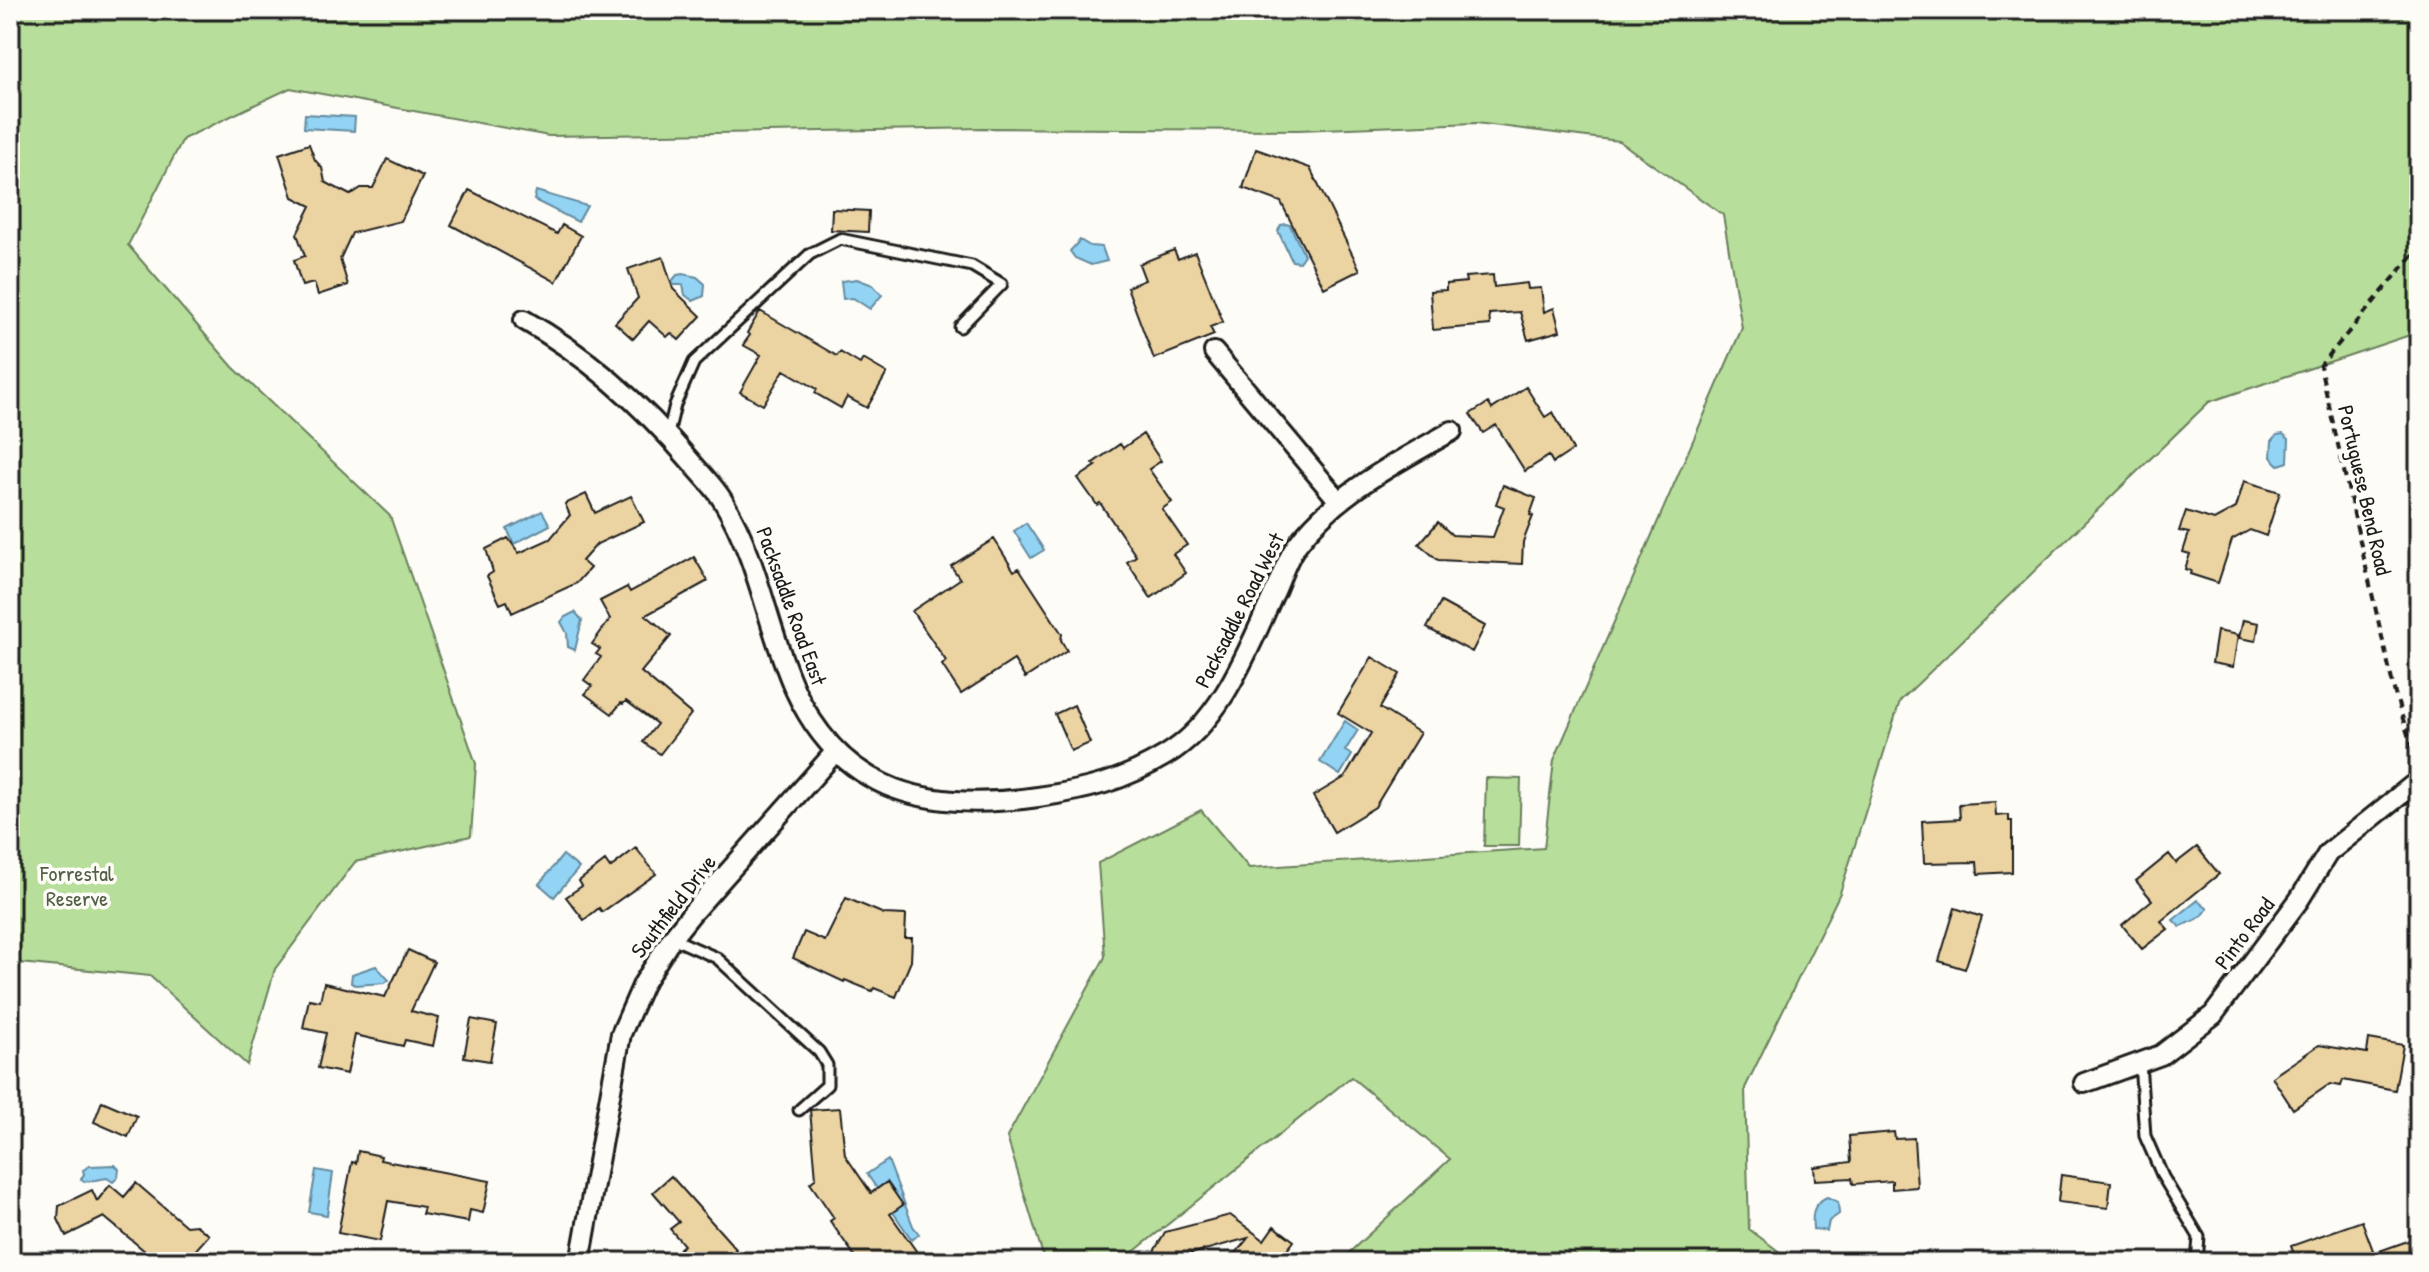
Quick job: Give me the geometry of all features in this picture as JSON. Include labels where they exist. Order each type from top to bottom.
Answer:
[{"type":"street","name":"Packsaddle Road East","points":[[524,320],[558,339],[668,434],[721,496],[736,523],[760,583],[795,690],[814,723],[836,751]]},
{"type":"street","points":[[1214,352],[1339,501]]},
{"type":"street","name":"Packsaddle Road West","points":[[836,751],[869,777],[907,795],[958,803],[1012,801],[1050,795],[1092,788],[1133,774],[1182,745],[1215,708],[1237,669],[1293,550],[1317,520],[1394,463],[1452,431]]},
{"type":"street","name":"Southfield Drive","points":[[580,1262],[621,1034],[643,984],[672,938],[836,751]]},
{"type":"street","name":"Pinto Road","points":[[2084,1083],[2161,1055],[2213,1015],[2299,900],[2328,853],[2419,780]]},
{"type":"lane","points":[[668,434],[675,405],[694,362],[810,254],[840,239],[972,266],[1002,284],[960,327]]},
{"type":"lane","points":[[672,938],[717,958],[819,1052],[827,1065],[827,1085],[799,1110]]},
{"type":"lane","points":[[2140,1062],[2145,1136],[2163,1177],[2199,1237],[2197,1262]]},
{"type":"path","name":"Portuguese Bend Road","points":[[2419,248],[2320,366],[2395,694],[2419,769]]},
{"type":"green space","name":"Forrestal Reserve","points":[[10,10],[2419,10],[2419,332],[2209,402],[1900,701],[1840,893],[1745,1088],[1749,1229],[1793,1262],[1339,1262],[1450,1159],[1351,1077],[1121,1262],[1045,1262],[1007,1137],[1105,957],[1098,863],[1201,810],[1249,868],[1544,848],[1554,760],[1742,328],[1723,215],[1619,141],[1476,123],[1298,130],[984,128],[549,136],[290,88],[183,139],[128,245],[233,367],[390,516],[476,764],[471,836],[355,862],[275,969],[247,1065],[150,976],[10,962]]},
{"type":"green space","points":[[1486,778],[1521,779],[1519,846],[1484,846]]},
{"type":"water","points":[[305,114],[355,117],[354,131],[304,128]]},
{"type":"water","points":[[536,191],[587,206],[578,222],[534,200]]},
{"type":"water","points":[[1281,225],[1290,225],[1304,255],[1299,262],[1292,261],[1278,231]]},
{"type":"water","points":[[1080,240],[1090,246],[1102,247],[1107,261],[1091,265],[1075,258],[1070,251]]},
{"type":"water","points":[[677,275],[697,277],[705,284],[704,296],[693,301],[685,295],[683,285],[673,285],[672,281]]},
{"type":"water","points":[[857,279],[873,285],[882,295],[870,309],[853,298],[843,299],[841,281]]},
{"type":"water","points":[[2283,434],[2289,439],[2288,462],[2279,465],[2271,457],[2272,441]]},
{"type":"water","points":[[542,511],[550,525],[514,544],[507,529]]},
{"type":"water","points":[[1026,523],[1044,550],[1031,558],[1014,531]]},
{"type":"water","points":[[575,612],[582,620],[575,650],[568,647],[567,633],[561,622]]},
{"type":"water","points":[[1345,721],[1358,730],[1345,751],[1352,755],[1340,775],[1320,762]]},
{"type":"water","points":[[563,855],[579,868],[554,897],[539,884]]},
{"type":"water","points":[[2198,900],[2208,908],[2198,918],[2180,927],[2173,920]]},
{"type":"water","points":[[376,966],[389,980],[385,983],[351,983],[352,974]]},
{"type":"water","points":[[888,1160],[913,1226],[919,1234],[912,1240],[867,1174]]},
{"type":"water","points":[[115,1165],[119,1169],[118,1177],[113,1182],[107,1178],[84,1182],[81,1179],[83,1170],[90,1166]]},
{"type":"water","points":[[316,1170],[333,1173],[327,1215],[309,1212]]},
{"type":"water","points":[[1827,1197],[1838,1202],[1839,1214],[1829,1221],[1827,1231],[1813,1229],[1816,1206]]},
{"type":"building","points":[[309,144],[322,168],[325,182],[350,195],[361,188],[373,188],[387,159],[423,176],[401,221],[352,233],[340,259],[348,285],[318,295],[314,283],[302,286],[294,260],[305,256],[297,234],[311,206],[293,197],[279,154]]},
{"type":"building","points":[[1256,149],[1310,168],[1360,270],[1324,288],[1281,202],[1243,188]]},
{"type":"building","points":[[469,190],[557,234],[562,225],[581,236],[556,282],[451,225]]},
{"type":"building","points":[[832,209],[869,211],[868,232],[831,230]]},
{"type":"building","points":[[1174,250],[1178,259],[1195,252],[1223,322],[1210,327],[1214,335],[1154,359],[1127,287],[1145,280],[1139,264]]},
{"type":"building","points":[[663,257],[673,289],[701,316],[679,340],[671,333],[667,337],[649,321],[633,339],[615,323],[638,298],[628,269]]},
{"type":"building","points":[[1493,275],[1494,287],[1527,283],[1528,289],[1541,288],[1544,312],[1554,308],[1560,331],[1528,340],[1520,312],[1489,314],[1490,325],[1433,330],[1430,291],[1446,290],[1446,284],[1466,282],[1465,277]]},
{"type":"building","points":[[760,311],[837,356],[840,352],[860,364],[863,359],[887,373],[867,408],[847,397],[841,408],[815,393],[817,389],[784,370],[763,405],[740,392],[761,355],[743,345]]},
{"type":"building","points":[[1526,387],[1545,417],[1553,412],[1573,450],[1553,463],[1549,456],[1525,471],[1496,425],[1483,433],[1470,414],[1488,403],[1492,409]]},
{"type":"building","points":[[1143,434],[1161,461],[1149,469],[1172,502],[1162,509],[1187,545],[1173,554],[1186,573],[1151,598],[1127,562],[1136,556],[1100,503],[1097,505],[1078,478],[1120,444],[1123,448]]},
{"type":"building","points":[[2244,481],[2280,492],[2266,536],[2250,530],[2232,540],[2218,583],[2190,574],[2191,571],[2185,569],[2190,554],[2183,552],[2189,533],[2179,531],[2186,511],[2214,520],[2236,508]]},
{"type":"building","points":[[1503,485],[1536,498],[1523,542],[1522,564],[1438,560],[1419,544],[1438,522],[1452,535],[1493,537],[1504,507],[1496,504]]},
{"type":"building","points":[[586,494],[595,513],[631,496],[644,522],[597,544],[582,561],[590,568],[577,583],[512,613],[507,601],[500,604],[487,576],[493,572],[486,549],[508,538],[519,553],[550,539],[570,515],[565,504]]},
{"type":"building","points":[[994,539],[1014,571],[1019,568],[1062,634],[1061,640],[1067,651],[1025,678],[1014,660],[961,694],[942,665],[946,661],[912,611],[960,579],[951,566]]},
{"type":"building","points":[[694,557],[708,581],[646,615],[671,636],[641,672],[691,714],[660,754],[643,742],[657,724],[626,701],[612,714],[585,694],[592,686],[584,680],[601,657],[596,654],[600,649],[592,644],[610,619],[600,601],[627,587],[630,592]]},
{"type":"building","points":[[1441,602],[1485,626],[1472,652],[1427,628]]},
{"type":"building","points":[[2243,620],[2259,623],[2256,641],[2239,638]]},
{"type":"building","points":[[2217,631],[2238,635],[2233,667],[2212,663]]},
{"type":"building","points":[[1372,657],[1400,674],[1380,708],[1420,733],[1375,807],[1334,832],[1313,796],[1345,777],[1371,733],[1338,713]]},
{"type":"building","points":[[1074,705],[1090,743],[1071,751],[1055,714]]},
{"type":"building","points":[[1995,802],[1996,816],[2009,815],[2009,821],[2012,821],[2012,872],[1978,874],[1977,862],[1924,863],[1922,821],[1960,819],[1959,804]]},
{"type":"building","points":[[2197,847],[2219,874],[2161,921],[2168,929],[2142,949],[2122,925],[2152,900],[2136,881],[2169,854],[2176,863]]},
{"type":"building","points":[[636,848],[656,874],[602,912],[599,908],[584,920],[566,897],[582,886],[579,881],[605,861],[610,868]]},
{"type":"building","points":[[846,898],[884,914],[906,915],[905,938],[912,938],[911,961],[896,997],[874,988],[872,991],[844,982],[793,958],[804,932],[825,941]]},
{"type":"building","points":[[1955,908],[1982,917],[1965,969],[1939,961]]},
{"type":"building","points":[[408,950],[434,962],[411,1011],[439,1018],[433,1046],[405,1040],[403,1046],[355,1035],[347,1074],[318,1068],[326,1033],[303,1028],[309,999],[320,1001],[324,983],[385,997]]},
{"type":"building","points":[[471,1019],[497,1024],[490,1061],[464,1057]]},
{"type":"building","points":[[2369,1039],[2403,1045],[2395,1090],[2343,1080],[2341,1086],[2330,1084],[2293,1109],[2272,1077],[2319,1045],[2367,1053]]},
{"type":"building","points":[[102,1101],[137,1116],[128,1137],[94,1122]]},
{"type":"building","points":[[840,1108],[845,1155],[871,1193],[887,1182],[903,1205],[890,1214],[924,1262],[859,1262],[830,1221],[834,1218],[810,1183],[816,1178],[810,1110]]},
{"type":"building","points":[[1894,1132],[1895,1139],[1914,1138],[1917,1187],[1892,1189],[1892,1181],[1853,1184],[1852,1178],[1815,1180],[1814,1167],[1851,1162],[1849,1136]]},
{"type":"building","points":[[358,1151],[381,1156],[380,1160],[490,1181],[483,1213],[470,1210],[468,1222],[422,1214],[424,1207],[388,1201],[380,1241],[338,1233],[352,1162],[356,1163]]},
{"type":"building","points":[[2061,1175],[2111,1182],[2108,1208],[2058,1202]]},
{"type":"building","points":[[671,1176],[736,1249],[733,1252],[742,1262],[690,1262],[679,1249],[684,1245],[670,1229],[679,1222],[653,1192]]},
{"type":"building","points":[[136,1183],[186,1226],[196,1225],[209,1235],[185,1262],[158,1262],[104,1217],[66,1236],[58,1219],[59,1206],[92,1190],[97,1201],[110,1185],[124,1197]]},
{"type":"building","points":[[1230,1215],[1264,1240],[1274,1226],[1294,1241],[1278,1262],[1229,1262],[1248,1238],[1183,1256],[1180,1262],[1148,1262],[1165,1232]]},
{"type":"building","points":[[2362,1221],[2374,1253],[2419,1237],[2419,1262],[2297,1262],[2291,1246]]}]
